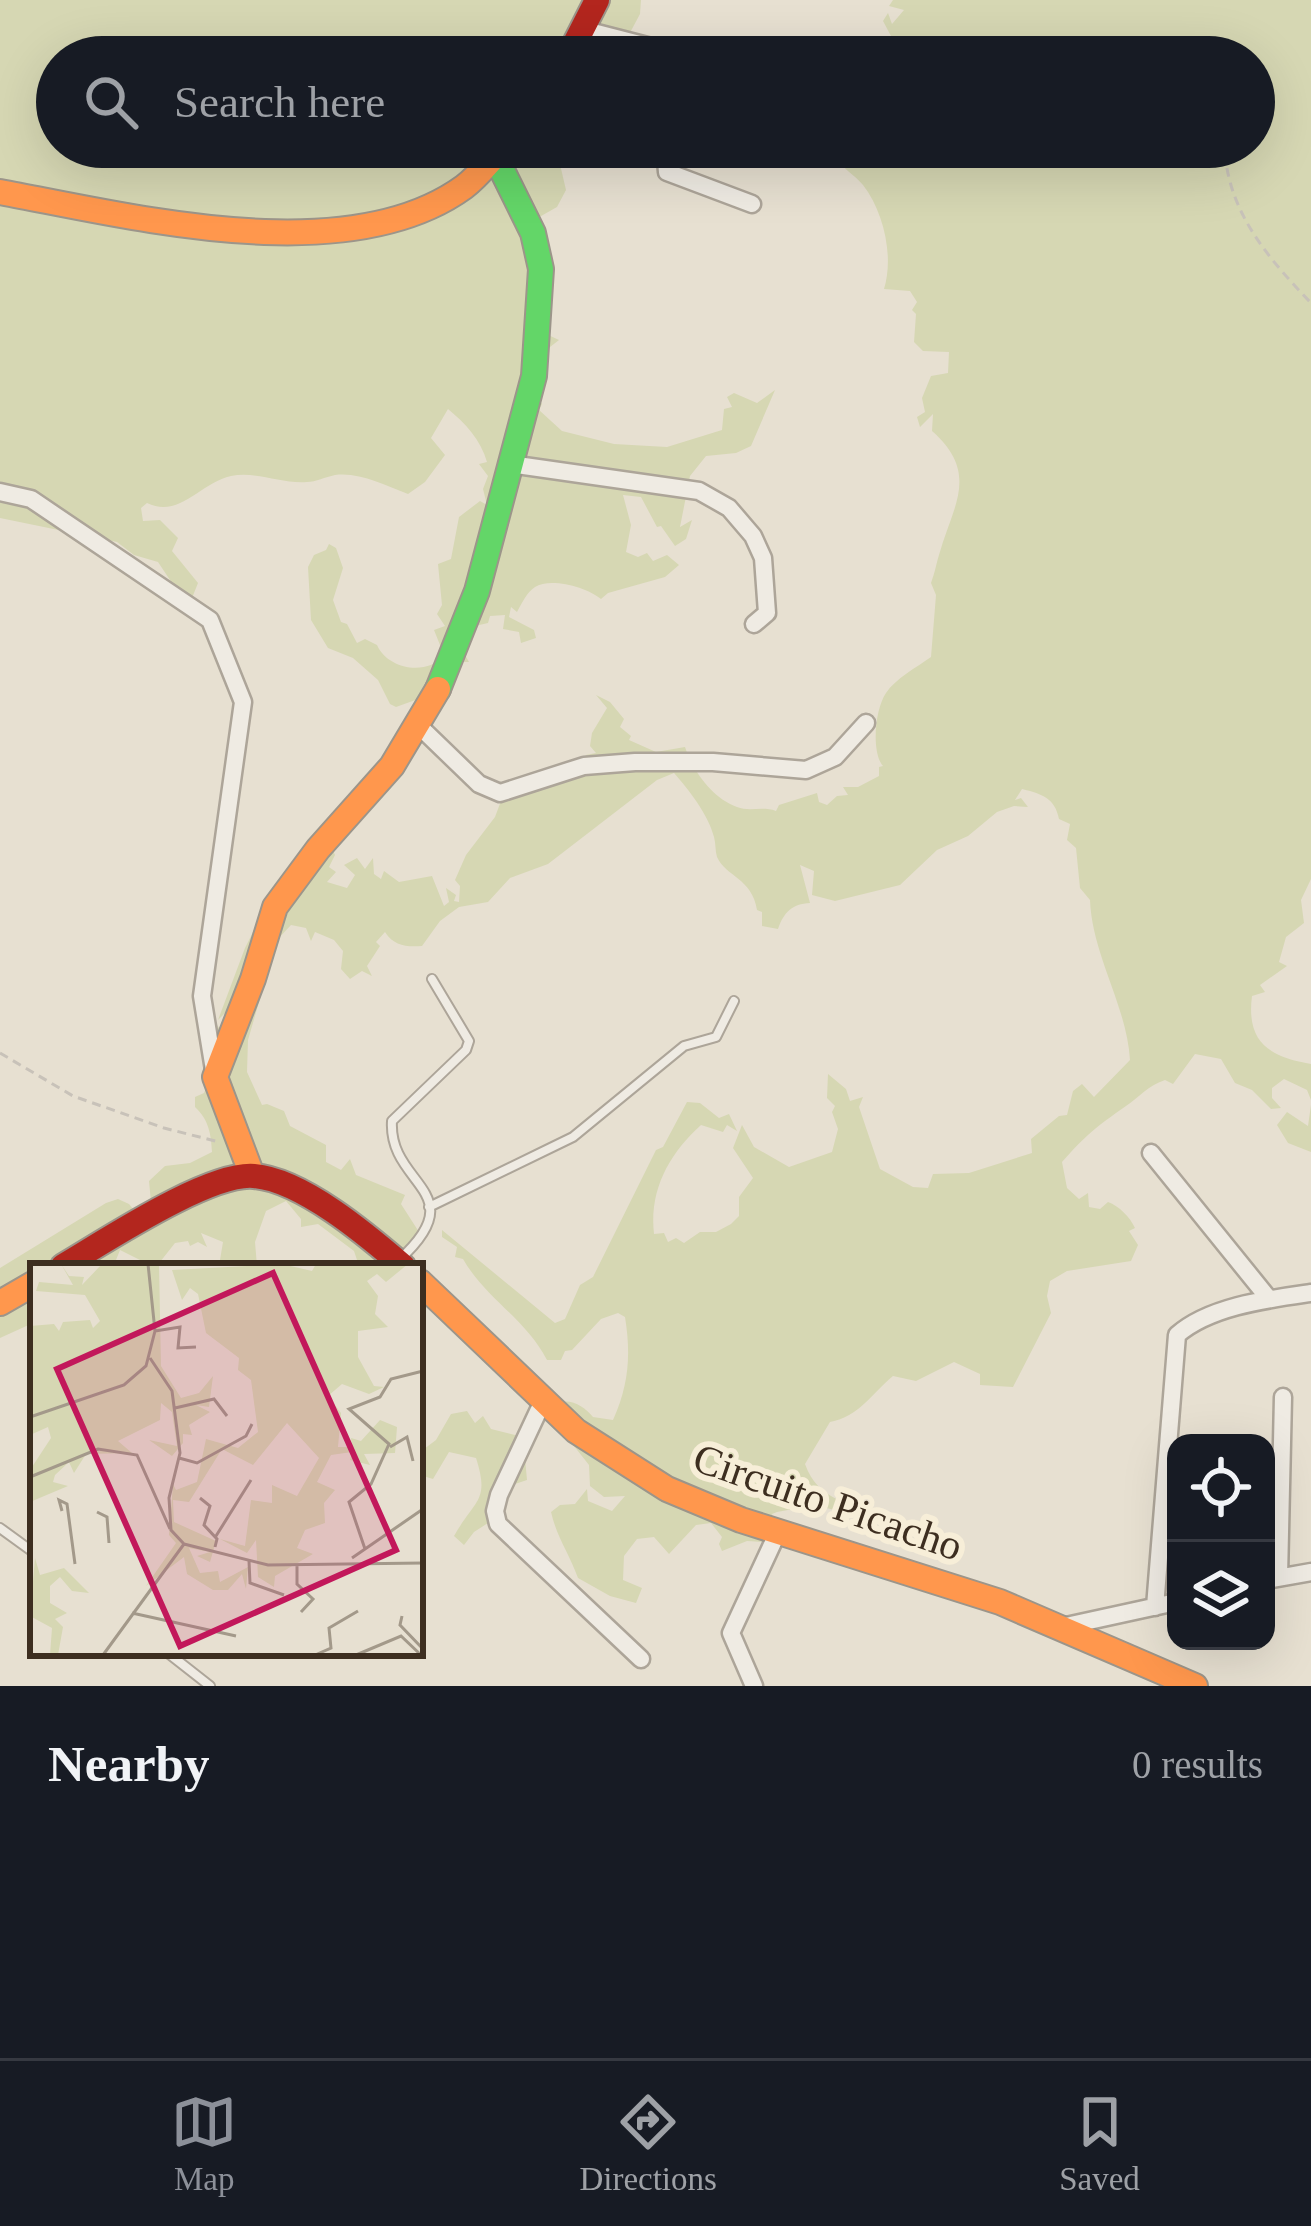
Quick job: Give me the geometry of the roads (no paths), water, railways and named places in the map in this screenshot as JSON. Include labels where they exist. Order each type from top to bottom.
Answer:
[{"type":"main road","points":[[581,36],[597,0]]},
{"type":"main road","points":[[0,192],[168,222],[305,234],[387,223],[460,189],[482,168]]},
{"type":"main road","points":[[252,1175],[215,1077],[254,979],[275,908],[318,849],[392,766],[432,705],[477,591],[534,376],[541,269],[533,233],[506,168]]},
{"type":"main road","points":[[68,1263],[227,1179],[252,1175],[313,1200],[400,1263]]},
{"type":"main road","name":"Circuito Picacho","points":[[423,1285],[543,1401],[628,1468],[687,1499],[777,1534],[928,1577],[1066,1626],[1195,1686]]},
{"type":"main road","points":[[0,1303],[30,1286]]},
{"type":"street","points":[[585,30],[608,36]]},
{"type":"street","points":[[667,168],[752,204]]},
{"type":"street","points":[[510,464],[699,490],[729,508],[753,536],[763,558],[769,601],[767,614],[754,624]]},
{"type":"street","points":[[0,492],[31,499],[211,620],[243,702],[202,996],[215,1077]]},
{"type":"street","points":[[419,726],[479,784],[500,793],[584,766],[635,762],[713,762],[806,770],[835,757],[866,723]]},
{"type":"street","points":[[1151,1153],[1270,1299]]},
{"type":"street","points":[[1155,1607],[1178,1335],[1191,1323],[1270,1299],[1311,1293]]},
{"type":"street","points":[[1275,1542],[1283,1397]]},
{"type":"street","points":[[543,1401],[500,1495],[495,1511],[498,1524],[641,1659]]},
{"type":"street","points":[[754,1686],[731,1633],[777,1534]]},
{"type":"street","points":[[1275,1578],[1311,1572]]},
{"type":"street","points":[[1066,1626],[1167,1604]]},
{"type":"lane","points":[[402,1263],[423,1239],[430,1224],[429,1207],[428,1196],[391,1143],[392,1121],[466,1050],[470,1040],[432,979]]},
{"type":"lane","points":[[429,1207],[573,1137],[684,1046],[716,1037],[734,1000]]},
{"type":"lane","points":[[0,1528],[30,1550]]},
{"type":"lane","points":[[173,1656],[210,1686]]}]
